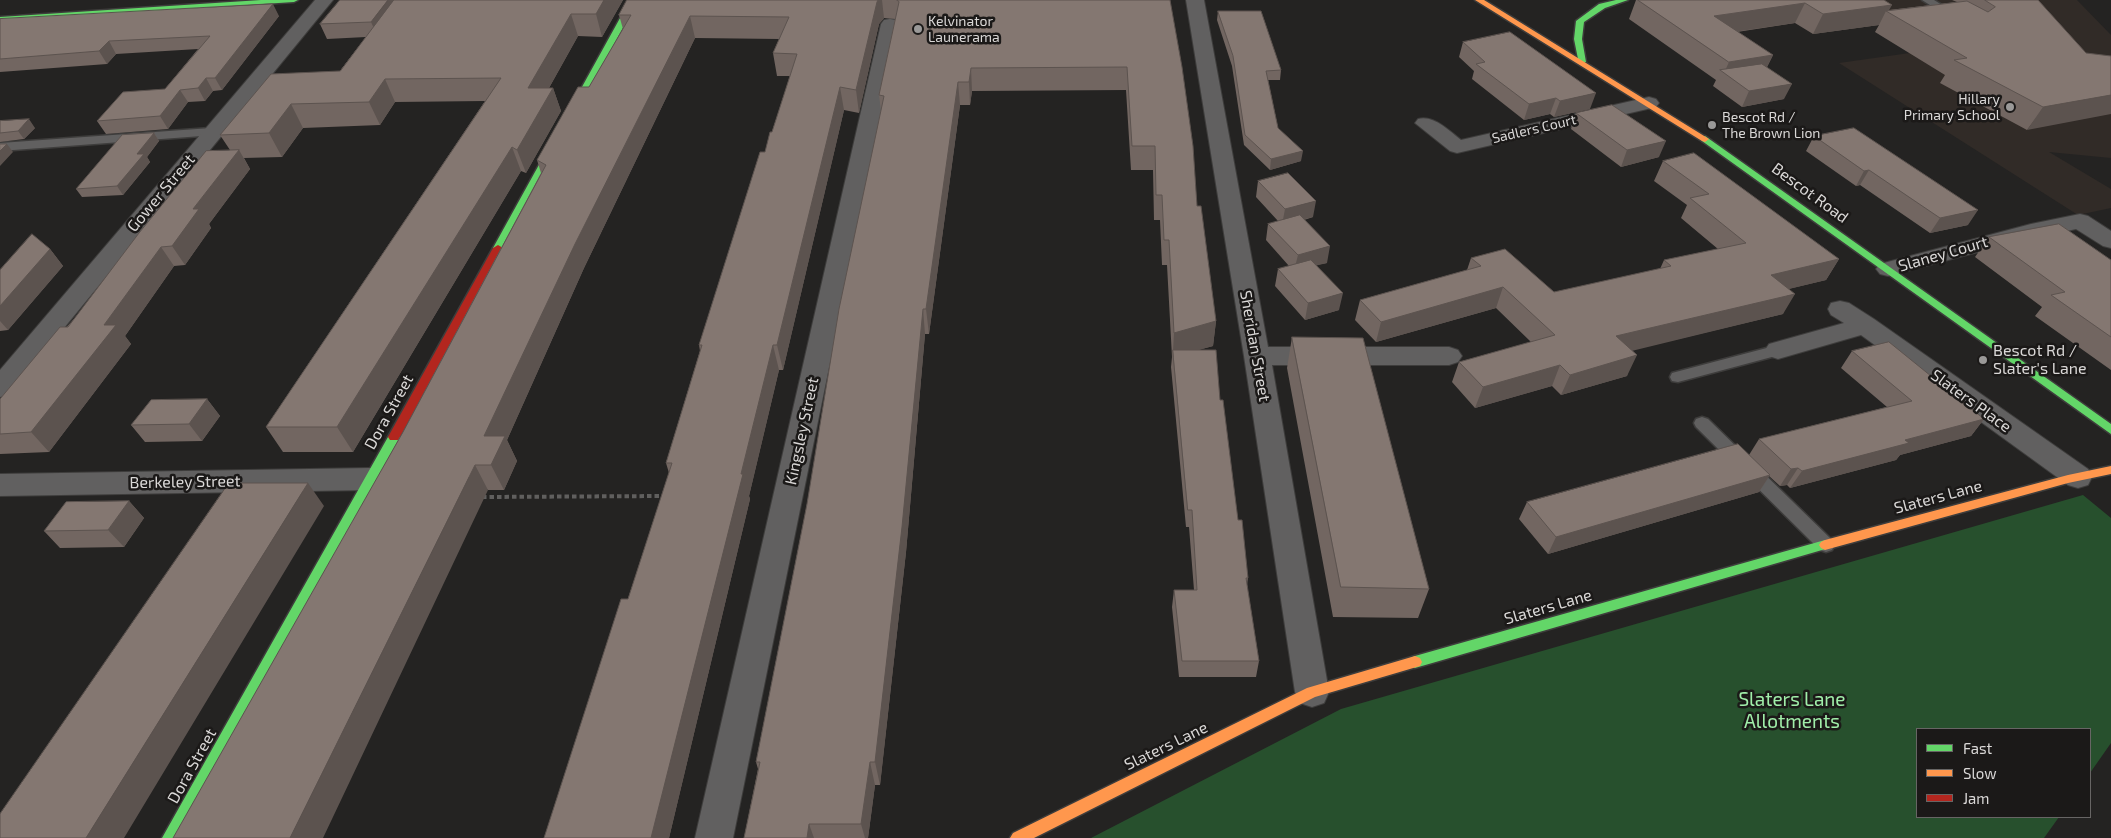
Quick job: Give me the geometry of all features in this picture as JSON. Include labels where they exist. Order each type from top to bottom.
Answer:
[{"type":"main road","points":[[0,19],[294,0]]},
{"type":"main road","name":"Dora Street","points":[[170,838],[634,0]]},
{"type":"main road","name":"Bescot Road","points":[[1479,0],[1649,103],[1724,151],[2111,430]]},
{"type":"main road","points":[[1582,62],[1578,39],[1580,21],[1602,6],[1624,0]]},
{"type":"main road","name":"Slaters Lane","points":[[1018,838],[1312,692],[1826,545],[2078,476],[2111,470]]},
{"type":"street","name":"Gower Street","points":[[0,388],[211,132],[324,0]]},
{"type":"street","name":"Sheridan Street","points":[[1195,0],[1257,356],[1312,692]]},
{"type":"street","name":"Kingsley Street","points":[[714,838],[890,24]]},
{"type":"street","name":"Sadlers Court","points":[[1425,123],[1457,147],[1649,103]]},
{"type":"street","name":"Slaney Court","points":[[1888,269],[1950,254],[2021,232],[2080,221],[2111,241]]},
{"type":"street","name":"Slaters Place","points":[[1840,309],[2078,476]]},
{"type":"street","points":[[1778,350],[1865,325]]},
{"type":"street","points":[[1257,356],[1349,346],[1449,356]]},
{"type":"street","name":"Berkeley Street","points":[[0,485],[370,479]]},
{"type":"lane","points":[[1927,0],[1964,21]]},
{"type":"lane","points":[[0,147],[211,132]]},
{"type":"lane","points":[[1678,377],[1778,350]]},
{"type":"lane","points":[[1702,423],[1826,545]]},
{"type":"path","points":[[481,497],[669,496]]},
{"type":"shaded area","name":"Hillary Primary School","points":[[1840,0],[2077,0],[2111,35],[2111,158],[2049,152],[2111,189],[2111,208],[2078,215],[1839,63],[1924,51]]},
{"type":"green space","name":"Slaters Lane Allotments","points":[[2083,495],[2111,518],[2111,743],[2091,772],[2091,728],[1916,728],[1916,818],[2058,818],[2044,838],[1091,838],[1341,709]]},
{"type":"building","points":[[340,0],[388,0],[371,22],[320,24]]},
{"type":"building","points":[[394,0],[604,0],[596,14],[571,14],[528,88],[553,88],[517,150],[512,147],[337,427],[266,427],[501,78],[385,79],[369,102],[291,104],[269,133],[220,135],[271,74],[340,71]]},
{"type":"building","points":[[627,0],[878,0],[856,90],[840,87],[777,345],[773,345],[741,474],[743,474],[651,838],[544,838],[621,599],[628,599],[672,463],[666,463],[702,345],[699,345],[760,152],[765,152],[797,54],[773,53],[789,17],[690,16],[575,244],[484,436],[505,436],[491,465],[475,465],[290,838],[173,838],[403,432],[546,165],[537,160],[578,87],[589,87],[631,15],[619,15]]},
{"type":"building","points":[[897,0],[1170,0],[1193,146],[1197,206],[1201,206],[1216,321],[1174,333],[1169,240],[1164,240],[1162,195],[1156,195],[1155,146],[1132,146],[1127,67],[971,68],[969,82],[958,82],[926,309],[923,309],[902,527],[875,762],[870,762],[861,824],[809,824],[807,838],[744,838],[760,762],[756,762],[807,504],[839,309],[884,96],[879,95],[899,2]]},
{"type":"building","points":[[1638,0],[1884,0],[1892,5],[1823,14],[1805,3],[1714,16],[1773,55],[1729,62]]},
{"type":"building","points":[[1985,0],[2038,0],[2086,53],[2111,56],[2111,95],[2043,107],[1954,60],[1967,58],[1886,11],[1967,1],[1988,12],[1995,7]]},
{"type":"building","points":[[273,4],[215,78],[206,78],[198,88],[180,90],[160,116],[97,121],[123,92],[165,89],[210,36],[109,41],[99,51],[0,59],[0,19]]},
{"type":"building","points":[[1218,11],[1261,11],[1281,70],[1266,71],[1278,128],[1303,151],[1271,159],[1245,135],[1233,56]]},
{"type":"building","points":[[1510,32],[1596,93],[1560,101],[1556,98],[1529,104],[1476,64],[1485,62],[1463,42]]},
{"type":"building","points":[[1762,64],[1792,84],[1749,91],[1720,70]]},
{"type":"building","points":[[1612,105],[1666,141],[1627,150],[1576,113]]},
{"type":"building","points":[[29,119],[18,131],[0,133],[0,121]]},
{"type":"building","points":[[1854,128],[1978,210],[1940,218],[1869,170],[1864,171],[1814,136]]},
{"type":"building","points":[[154,133],[137,154],[144,154],[117,186],[76,189],[122,135]]},
{"type":"building","points":[[0,144],[7,144],[0,151]]},
{"type":"building","points":[[239,150],[193,209],[199,209],[172,246],[161,247],[104,325],[116,325],[31,432],[0,434],[0,399],[60,327],[68,327],[139,233],[206,151]]},
{"type":"building","points":[[1694,153],[1839,259],[1771,275],[1795,294],[1616,336],[1637,355],[1570,375],[1560,365],[1483,387],[1459,362],[1555,335],[1503,287],[1381,322],[1360,300],[1481,266],[1471,258],[1505,249],[1554,292],[1671,266],[1664,260],[1746,243],[1690,198],[1709,194],[1663,161]]},
{"type":"building","points":[[1288,173],[1316,201],[1285,209],[1258,181]]},
{"type":"building","points":[[1300,215],[1330,246],[1298,255],[1268,224]]},
{"type":"building","points":[[2059,224],[2111,260],[2111,337],[2051,295],[2065,292],[1989,237]]},
{"type":"building","points":[[32,234],[50,249],[0,306],[0,270]]},
{"type":"building","points":[[1311,260],[1343,293],[1308,303],[1278,269]]},
{"type":"building","points":[[1292,337],[1363,338],[1429,589],[1341,587]]},
{"type":"building","points":[[1889,342],[1984,419],[1905,440],[1909,443],[1802,471],[1798,468],[1791,469],[1759,439],[1912,401],[1852,351]]},
{"type":"building","points":[[1173,350],[1216,350],[1220,400],[1223,400],[1238,520],[1242,520],[1248,578],[1246,578],[1259,661],[1182,661],[1174,590],[1197,590],[1192,510],[1188,510]]},
{"type":"building","points":[[207,399],[189,424],[131,425],[151,400]]},
{"type":"building","points":[[1738,444],[1770,475],[1556,537],[1527,502]]},
{"type":"building","points":[[229,483],[308,483],[86,838],[0,838],[0,814]]},
{"type":"building","points":[[129,501],[108,530],[44,531],[66,502]]},
{"type":"traffic: fast","points":[[0,19],[294,0]]},
{"type":"traffic: fast","points":[[498,248],[634,0]]},
{"type":"traffic: fast","points":[[1582,62],[1578,39],[1580,21],[1602,6],[1624,0]]},
{"type":"traffic: fast","points":[[1705,139],[2111,430]]},
{"type":"traffic: fast","points":[[170,838],[394,437]]},
{"type":"traffic: fast","points":[[1415,662],[1825,545]]},
{"type":"traffic: slow","points":[[1479,0],[1705,139]]},
{"type":"traffic: slow","points":[[1825,545],[2068,479],[2111,470]]},
{"type":"traffic: slow","points":[[1018,838],[1312,692],[1415,662]]},
{"type":"traffic: jam","points":[[394,437],[498,248]]},
{"type":"place","name":"Kelvinator Launerama","points":[[918,29]]},
{"type":"place","name":"Hillary Primary School","points":[[2010,107]]},
{"type":"place","name":"Bescot Rd / The Brown Lion","points":[[1712,125]]},
{"type":"place","name":"Bescot Rd / Slater's Lane","points":[[1983,360]]}]
